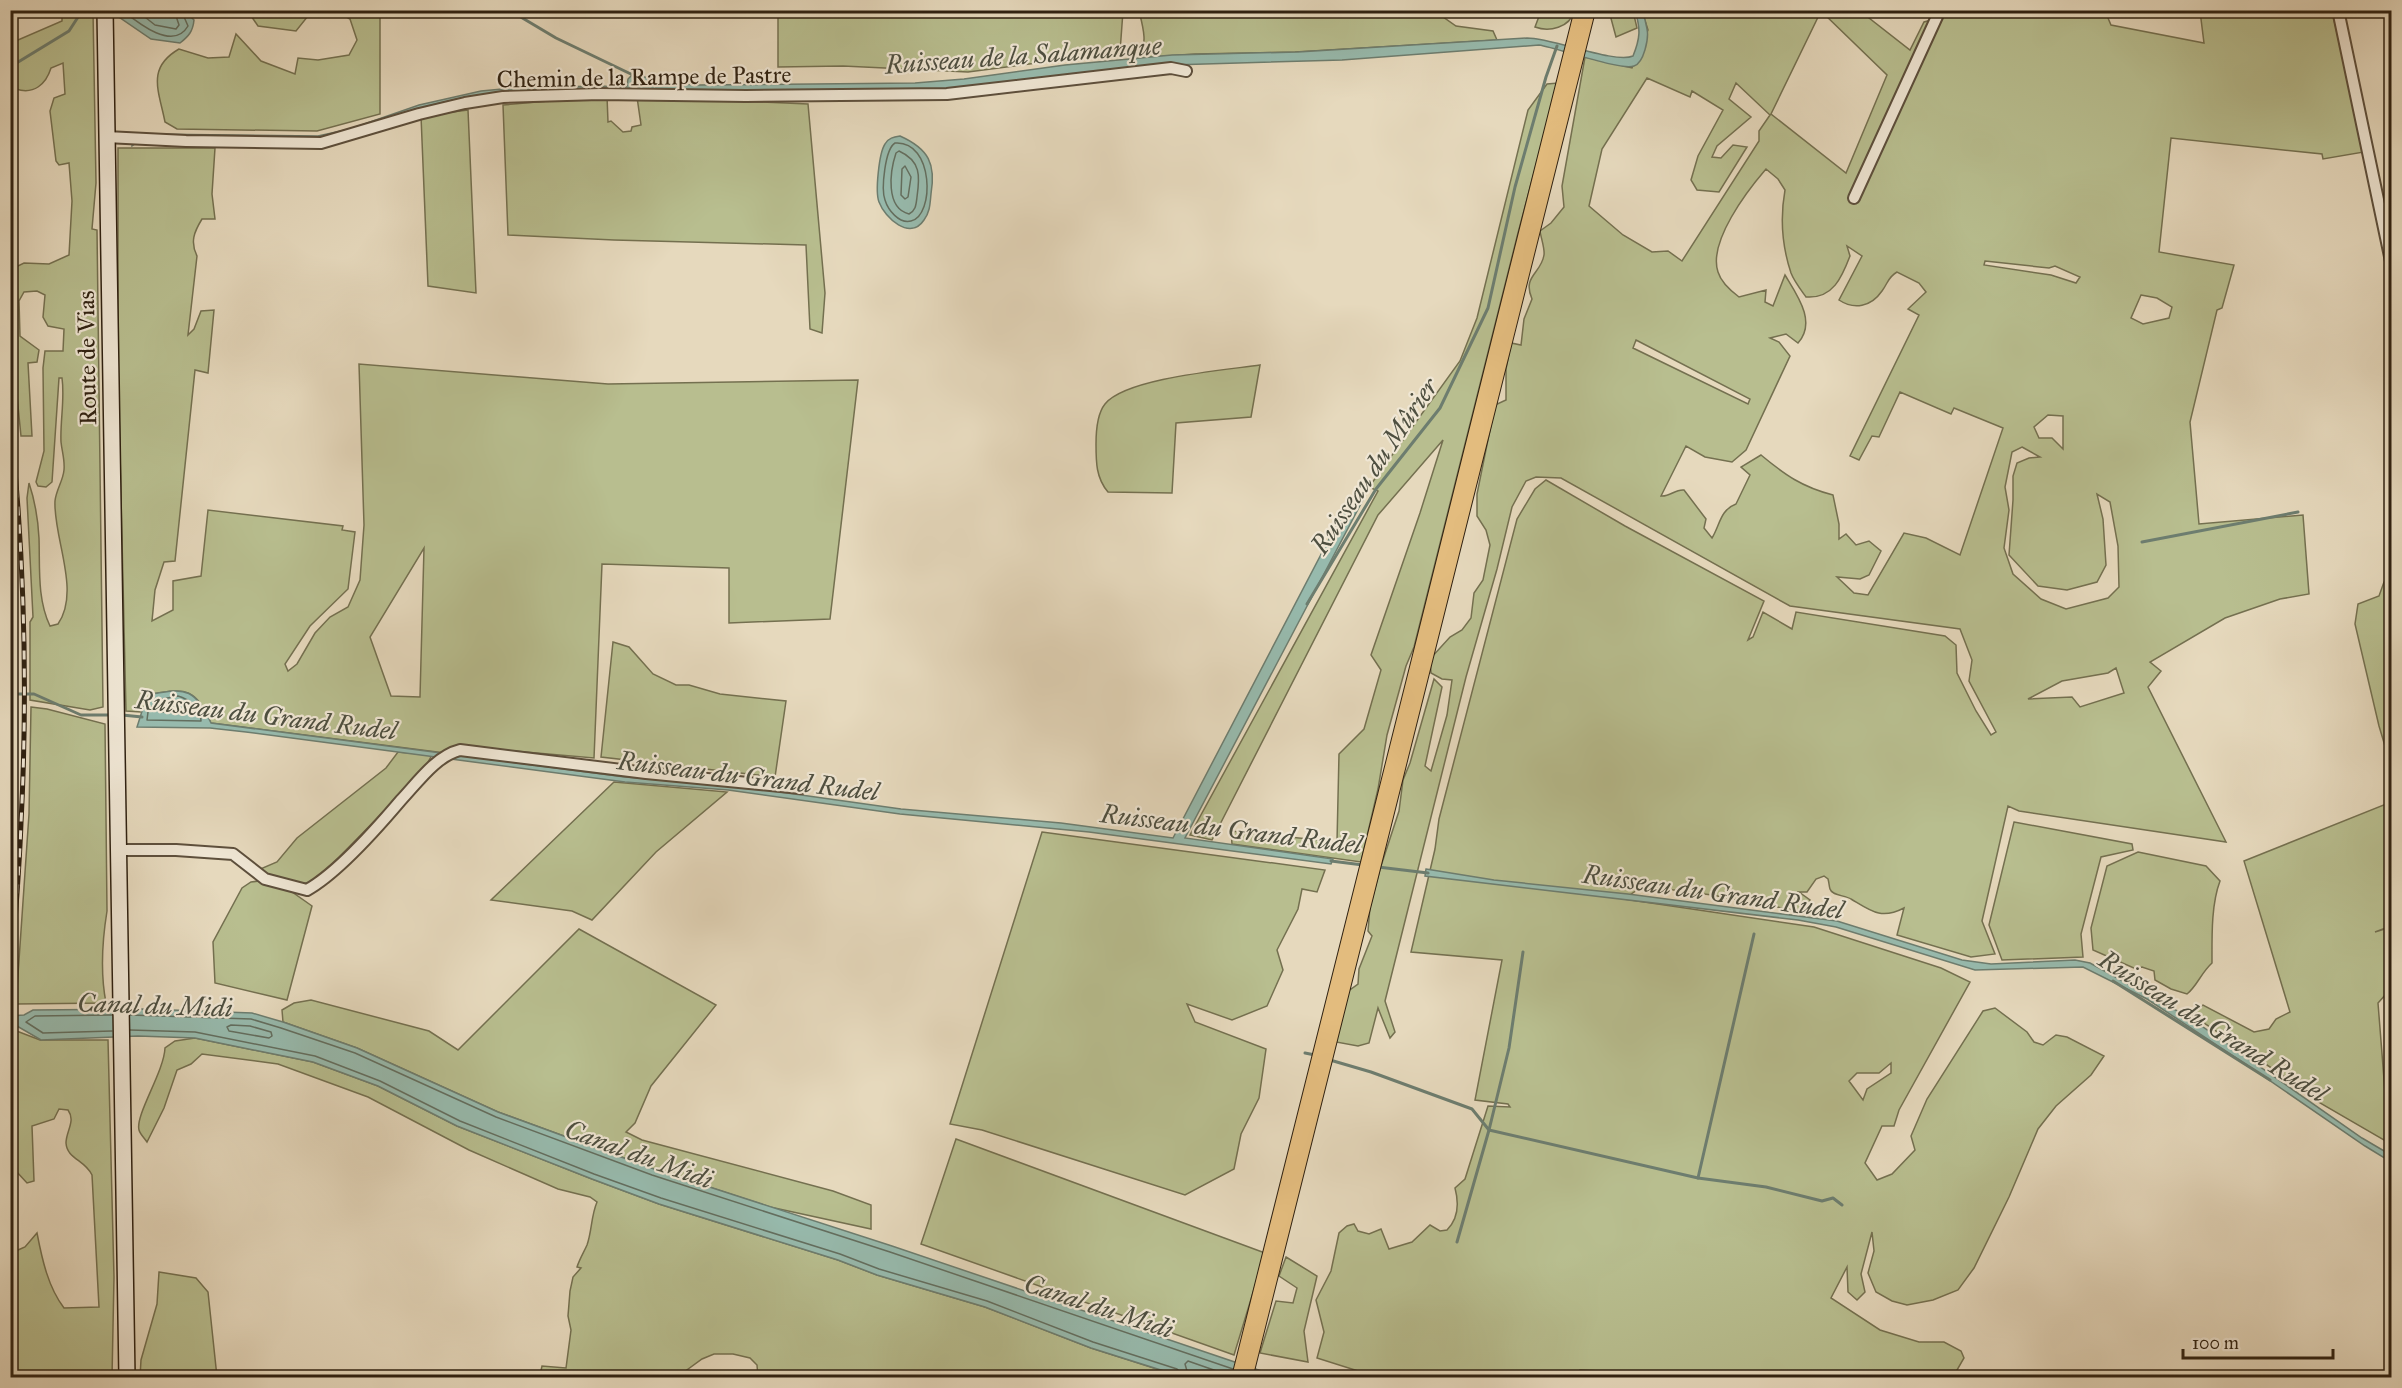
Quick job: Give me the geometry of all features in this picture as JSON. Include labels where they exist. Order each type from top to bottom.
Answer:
[{"type":"highway","points":[[1242,1377],[1584,14]]},
{"type":"main road","name":"Route de Vias","points":[[105,16],[127,1377]]},
{"type":"street","points":[[1854,198],[1940,10]]},
{"type":"street","points":[[2338,10],[2391,266]]},
{"type":"street","name":"Chemin de la Rampe de Pastre","points":[[106,137],[321,143],[419,114],[503,97],[600,94],[757,96],[947,94],[1171,68],[1186,71]]},
{"type":"street","points":[[118,850],[176,850],[233,854],[265,879],[307,890],[334,869],[441,759],[454,752],[470,750],[646,773],[801,788]]},
{"type":"green space","points":[[247,10],[312,11],[296,31],[258,26]]},
{"type":"green space","points":[[778,10],[1123,11],[1120,52],[968,72],[843,66],[778,67]]},
{"type":"green space","points":[[1541,10],[1574,11],[1572,17],[1564,25],[1546,29],[1535,27]]},
{"type":"green space","points":[[62,11],[93,11],[96,183],[92,229],[97,230],[103,707],[90,710],[30,700],[30,622],[33,617],[27,498],[29,483],[38,524],[41,594],[50,626],[58,624],[67,596],[67,580],[55,515],[55,501],[64,470],[61,442],[62,378],[59,378],[52,482],[46,487],[38,486],[36,482],[44,451],[43,368],[45,351],[63,351],[64,329],[48,326],[43,317],[45,295],[37,291],[24,292],[19,301],[20,336],[39,350],[37,362],[28,363],[32,436],[21,436],[11,337],[11,258],[14,268],[24,263],[49,264],[69,255],[72,201],[69,163],[59,165],[56,161],[50,111],[54,98],[65,94],[63,63],[51,68],[46,79],[38,87],[28,90],[16,89],[11,93],[11,43],[62,21]]},
{"type":"green space","points":[[336,11],[380,11],[380,114],[317,131],[177,129],[165,122],[158,90],[158,72],[169,56],[179,49],[208,58],[229,57],[236,34],[261,61],[295,74],[298,58],[318,60],[349,55],[357,40],[350,19]]},
{"type":"green space","points":[[1139,11],[1439,11],[1439,14],[1456,26],[1493,31],[1497,40],[1295,52],[1195,54],[1139,58],[1144,41]]},
{"type":"green space","points":[[1609,11],[1633,11],[1637,28],[1616,37]]},
{"type":"green space","points":[[1642,11],[1821,11],[1860,11],[1910,50],[1924,22],[1939,18],[1943,11],[2105,11],[2111,25],[2204,43],[2200,11],[2332,11],[2364,152],[2323,159],[2322,154],[2171,138],[2159,252],[2234,265],[2222,308],[2217,310],[2190,422],[2199,524],[2303,515],[2309,594],[2280,599],[2225,618],[2150,662],[2161,671],[2148,687],[2226,842],[2019,811],[2008,806],[1982,921],[1995,954],[1971,957],[1897,935],[1904,908],[1882,914],[1870,910],[1833,893],[1828,879],[1824,876],[1816,879],[1807,892],[1799,892],[1810,900],[1804,912],[1712,895],[1643,886],[1624,899],[1814,927],[1941,968],[1970,982],[1899,1110],[1894,1126],[1882,1126],[1865,1163],[1877,1180],[1892,1174],[1915,1150],[1911,1136],[1927,1099],[1983,1011],[1995,1008],[2027,1032],[2034,1042],[2043,1045],[2056,1035],[2067,1037],[2104,1056],[2091,1075],[2056,1106],[2038,1129],[2009,1197],[1974,1268],[1958,1290],[1933,1300],[1907,1305],[1892,1301],[1876,1292],[1868,1273],[1874,1251],[1872,1232],[1861,1274],[1865,1292],[1857,1300],[1848,1292],[1847,1267],[1831,1298],[1880,1330],[1919,1342],[1944,1342],[1961,1351],[1964,1358],[1953,1377],[1657,1378],[1644,1373],[1580,1370],[1577,1378],[1377,1377],[1317,1358],[1324,1332],[1316,1300],[1331,1271],[1339,1233],[1347,1226],[1354,1224],[1358,1231],[1369,1234],[1381,1229],[1389,1249],[1412,1242],[1430,1225],[1440,1231],[1447,1230],[1457,1210],[1455,1188],[1465,1179],[1488,1106],[1510,1107],[1508,1104],[1475,1100],[1502,960],[1411,952],[1435,849],[1439,819],[1517,519],[1535,489],[1546,480],[1625,526],[1764,601],[1748,640],[1753,637],[1763,612],[1792,629],[1796,612],[1945,636],[1956,645],[1957,673],[1976,711],[1991,735],[1996,732],[1969,681],[1972,660],[1960,629],[1790,606],[1561,478],[1536,477],[1526,481],[1512,507],[1466,677],[1385,1001],[1395,1032],[1390,1038],[1378,1008],[1369,1043],[1358,1046],[1336,1042],[1347,992],[1358,984],[1359,969],[1372,936],[1368,931],[1370,907],[1399,811],[1403,780],[1434,679],[1442,687],[1425,766],[1431,771],[1447,715],[1452,680],[1442,679],[1431,673],[1430,659],[1450,637],[1462,630],[1471,618],[1474,593],[1483,580],[1490,545],[1486,530],[1477,516],[1477,494],[1495,405],[1506,400],[1506,369],[1511,343],[1521,345],[1524,319],[1532,299],[1529,285],[1544,255],[1540,231],[1551,223],[1564,207],[1562,186],[1585,57],[1632,68],[1648,30]],"holes":[[[1821,11],[1887,75],[1846,173],[1771,114]],[[1647,78],[1690,97],[1692,91],[1723,110],[1698,156],[1691,180],[1697,190],[1719,192],[1747,147],[1733,145],[1721,158],[1712,157],[1717,146],[1751,117],[1729,99],[1736,83],[1770,115],[1759,131],[1759,141],[1682,261],[1668,251],[1652,252],[1623,235],[1589,206],[1602,149]],[[1766,169],[1778,179],[1785,190],[1782,221],[1786,253],[1792,276],[1806,297],[1823,294],[1840,279],[1850,256],[1847,246],[1862,256],[1839,300],[1856,306],[1868,304],[1878,296],[1897,272],[1919,283],[1926,292],[1908,309],[1919,315],[1850,456],[1859,460],[1872,436],[1879,437],[1900,392],[1951,414],[1954,408],[2003,428],[1960,555],[1926,538],[1904,533],[1868,595],[1854,593],[1837,577],[1860,579],[1869,575],[1881,551],[1869,541],[1856,545],[1846,534],[1839,539],[1839,524],[1833,495],[1794,480],[1761,455],[1741,467],[1750,475],[1736,504],[1723,514],[1712,538],[1704,528],[1706,519],[1684,490],[1661,496],[1686,446],[1705,457],[1732,462],[1746,450],[1790,356],[1779,342],[1770,338],[1786,334],[1798,343],[1806,326],[1803,309],[1785,275],[1773,306],[1765,302],[1766,290],[1739,297],[1719,276],[1716,260],[1719,246],[1731,218]],[[1985,261],[2049,268],[2055,266],[2080,277],[2076,283],[2051,275],[1984,265]],[[2141,295],[2157,298],[2172,307],[2169,318],[2143,324],[2131,318]],[[1636,340],[1750,399],[1748,404],[1633,348]],[[2048,415],[2063,416],[2063,449],[2052,438],[2039,438],[2034,427]],[[2022,447],[2040,457],[2029,458],[2017,463],[2013,476],[2009,555],[2038,586],[2067,590],[2097,582],[2106,565],[2103,519],[2097,494],[2110,502],[2118,546],[2119,587],[2108,598],[2066,609],[2041,599],[2013,574],[2004,548],[2009,510],[2005,487],[2012,452]],[[2116,668],[2124,693],[2080,707],[2072,697],[2028,699],[2062,681],[2108,673]],[[1891,1063],[1891,1073],[1867,1089],[1863,1100],[1849,1081],[1857,1073],[1879,1073]]]},
{"type":"green space","points":[[1558,83],[1414,647],[1406,666],[1387,735],[1378,789],[1361,862],[1232,844],[1231,831],[1337,842],[1339,754],[1364,729],[1381,670],[1371,655],[1443,440],[1378,515],[1212,840],[1190,835],[1378,491],[1369,487],[1460,361],[1477,318],[1528,110],[1547,84]]},
{"type":"green space","points":[[607,96],[608,122],[611,121],[623,132],[631,131],[632,127],[641,125],[637,97],[808,104],[825,293],[822,333],[810,329],[806,245],[508,235],[503,105]]},
{"type":"green space","points":[[468,110],[476,293],[428,286],[421,116]]},
{"type":"green space","points":[[118,148],[215,148],[212,194],[215,219],[202,219],[194,237],[197,256],[188,335],[194,329],[201,311],[214,310],[208,373],[195,370],[175,561],[164,562],[155,590],[152,621],[173,610],[173,581],[201,576],[208,510],[343,526],[342,530],[355,532],[348,589],[310,626],[285,664],[288,671],[297,664],[315,633],[330,617],[348,607],[360,580],[364,525],[359,364],[608,384],[858,380],[830,619],[729,623],[729,568],[602,564],[594,758],[455,746],[445,753],[211,723],[195,697],[182,691],[152,694],[141,712],[126,711],[118,367]],"holes":[[[424,548],[420,697],[391,696],[370,637]]]},
{"type":"green space","points":[[1260,365],[1251,417],[1176,423],[1172,493],[1108,492],[1099,475],[1096,457],[1098,423],[1105,404],[1116,395],[1154,382]]},
{"type":"green space","points":[[2392,579],[2391,766],[2379,726],[2355,624],[2358,604],[2379,596],[2384,582]]},
{"type":"green space","points":[[613,642],[629,647],[653,674],[676,685],[689,685],[720,694],[786,701],[775,777],[601,757]]},
{"type":"green space","points":[[31,707],[105,724],[107,911],[102,968],[106,1003],[16,1004],[29,814]]},
{"type":"green space","points":[[398,752],[432,755],[423,771],[316,881],[294,883],[258,870],[277,862],[297,838],[386,768]]},
{"type":"green space","points":[[614,782],[727,792],[656,852],[592,920],[572,911],[491,900]]},
{"type":"green space","points":[[2391,802],[2391,926],[2375,932],[2391,927],[2391,992],[2387,993],[2378,1003],[2389,1143],[2320,1103],[2189,1013],[2203,1005],[2254,1032],[2269,1029],[2276,1019],[2290,1012],[2244,861]]},
{"type":"green space","points":[[2014,822],[2132,844],[2133,850],[2101,857],[2081,934],[2083,957],[2002,960],[1989,925]]},
{"type":"green space","points":[[1042,832],[1325,870],[1317,892],[1302,889],[1298,909],[1277,950],[1283,970],[1267,1006],[1232,1020],[1187,1004],[1195,1022],[1266,1049],[1259,1098],[1241,1134],[1234,1169],[1185,1195],[982,1130],[950,1124]]},
{"type":"green space","points":[[2138,852],[2206,866],[2220,881],[2214,911],[2212,963],[2187,994],[2171,989],[2155,980],[2154,971],[2142,967],[2136,969],[2093,950],[2091,928],[2107,866]]},
{"type":"green space","points":[[259,881],[292,892],[312,906],[287,1000],[215,983],[213,942],[242,888],[251,882]]},
{"type":"green space","points":[[579,929],[716,1005],[651,1086],[635,1123],[626,1132],[642,1140],[833,1191],[871,1205],[871,1229],[770,1207],[654,1169],[498,1112],[357,1048],[283,1022],[282,1010],[294,1003],[311,1000],[429,1031],[458,1050]]},
{"type":"green space","points":[[14,1030],[40,1040],[108,1040],[114,1277],[112,1377],[11,1377],[11,1241],[18,1250],[25,1247],[37,1233],[50,1282],[64,1308],[99,1307],[92,1175],[67,1148],[66,1139],[71,1118],[68,1110],[59,1109],[54,1119],[32,1126],[34,1181],[27,1183],[16,1171],[11,1158],[10,1081]]},
{"type":"green space","points":[[195,1038],[313,1062],[378,1086],[457,1126],[659,1204],[838,1260],[877,1275],[985,1307],[1091,1348],[1182,1377],[758,1377],[757,1365],[750,1358],[733,1354],[714,1354],[702,1359],[684,1372],[615,1378],[544,1377],[540,1375],[542,1366],[566,1368],[571,1330],[568,1316],[570,1291],[573,1277],[581,1268],[577,1267],[587,1245],[597,1202],[590,1197],[558,1189],[469,1150],[368,1097],[278,1064],[202,1054],[191,1064],[177,1070],[164,1108],[147,1142],[140,1132],[139,1123],[160,1069],[165,1048],[175,1041]]},
{"type":"green space","points":[[956,1139],[1265,1253],[1234,1355],[921,1244]]},
{"type":"green space","points":[[1286,1257],[1317,1276],[1304,1331],[1308,1362],[1260,1353],[1276,1301],[1293,1303],[1297,1288],[1279,1276]]},
{"type":"green space","points":[[159,1272],[196,1278],[208,1292],[217,1377],[140,1377],[141,1360],[157,1304]]},
{"type":"water","points":[[116,11],[185,11],[194,20],[190,33],[180,43],[151,39],[116,15]]},
{"type":"water","points":[[1635,11],[1642,11],[1646,24],[1646,44],[1638,64],[1627,67],[1539,45],[1342,60],[1171,65],[965,90],[640,92],[635,81],[628,93],[517,94],[318,142],[135,144],[132,146],[131,134],[145,137],[145,134],[318,136],[350,129],[419,105],[481,91],[522,87],[627,86],[628,79],[635,72],[655,82],[697,85],[915,83],[1172,55],[1298,52],[1527,38],[1624,58],[1633,56],[1637,44],[1639,29]]},
{"type":"water","points":[[900,136],[918,146],[931,166],[930,205],[924,220],[912,228],[898,225],[887,215],[879,202],[877,190],[881,155],[885,144],[893,137]]},
{"type":"water","points":[[1365,496],[1185,838],[1333,859],[1331,864],[1089,832],[900,814],[728,790],[625,782],[246,732],[210,728],[137,727],[143,708],[153,694],[182,691],[195,697],[211,723],[625,777],[729,785],[901,809],[1061,823],[1173,838],[1351,497]]},
{"type":"water","points":[[1426,869],[1494,880],[1628,894],[1837,921],[1962,960],[1991,964],[2075,960],[2090,963],[2190,1018],[2362,1138],[2391,1155],[2391,1162],[2147,999],[2083,967],[1975,970],[1836,927],[1798,920],[1425,876]]},
{"type":"water","points":[[145,1009],[252,1013],[283,1022],[357,1048],[498,1112],[654,1169],[892,1246],[1279,1377],[1183,1377],[1091,1348],[985,1307],[877,1275],[838,1260],[659,1204],[457,1126],[378,1086],[313,1062],[195,1038],[138,1036],[41,1040],[11,1025],[10,1016],[24,1015],[33,1010]]},
{"type":"waterway","name":"Ruisseau de la Salamanque","points":[[509,10],[556,38],[635,76]]},
{"type":"waterway","points":[[10,67],[69,31],[80,14],[100,12]]},
{"type":"waterway","name":"Ruisseau du Mûrier","points":[[1307,604],[1376,489],[1440,408],[1488,308],[1515,187],[1557,46]]},
{"type":"waterway","points":[[2142,542],[2298,512]]},
{"type":"waterway","name":"Ruisseau du Grand Rudel","points":[[10,694],[34,694],[81,715],[112,715]]},
{"type":"waterway","name":"Ruisseau du Grand Rudel","points":[[122,715],[142,717]]},
{"type":"waterway","name":"Ruisseau du Grand Rudel","points":[[1331,861],[1363,865]]},
{"type":"waterway","name":"Ruisseau du Grand Rudel","points":[[1378,867],[1428,873]]},
{"type":"waterway","points":[[1698,1178],[1754,934]]},
{"type":"waterway","points":[[1457,1242],[1489,1130],[1509,1048],[1523,952]]},
{"type":"waterway","name":"Ruisseau du Grand Rudel","points":[[2113,981],[2270,1080]]},
{"type":"waterway","points":[[1305,1053],[1315,1055]]},
{"type":"waterway","points":[[1330,1060],[1371,1072],[1472,1109],[1489,1130],[1698,1178],[1766,1187],[1822,1201],[1833,1198],[1842,1205]]},
{"type":"railway","points":[[10,417],[19,518],[24,670],[20,843],[10,987]]},
{"type":"water label","name":"Canal du Midi","points":[[155,1005]]},
{"type":"water label","name":"Canal du Midi","points":[[639,1154]]},
{"type":"water label","name":"Canal du Midi","points":[[1099,1306]]}]
